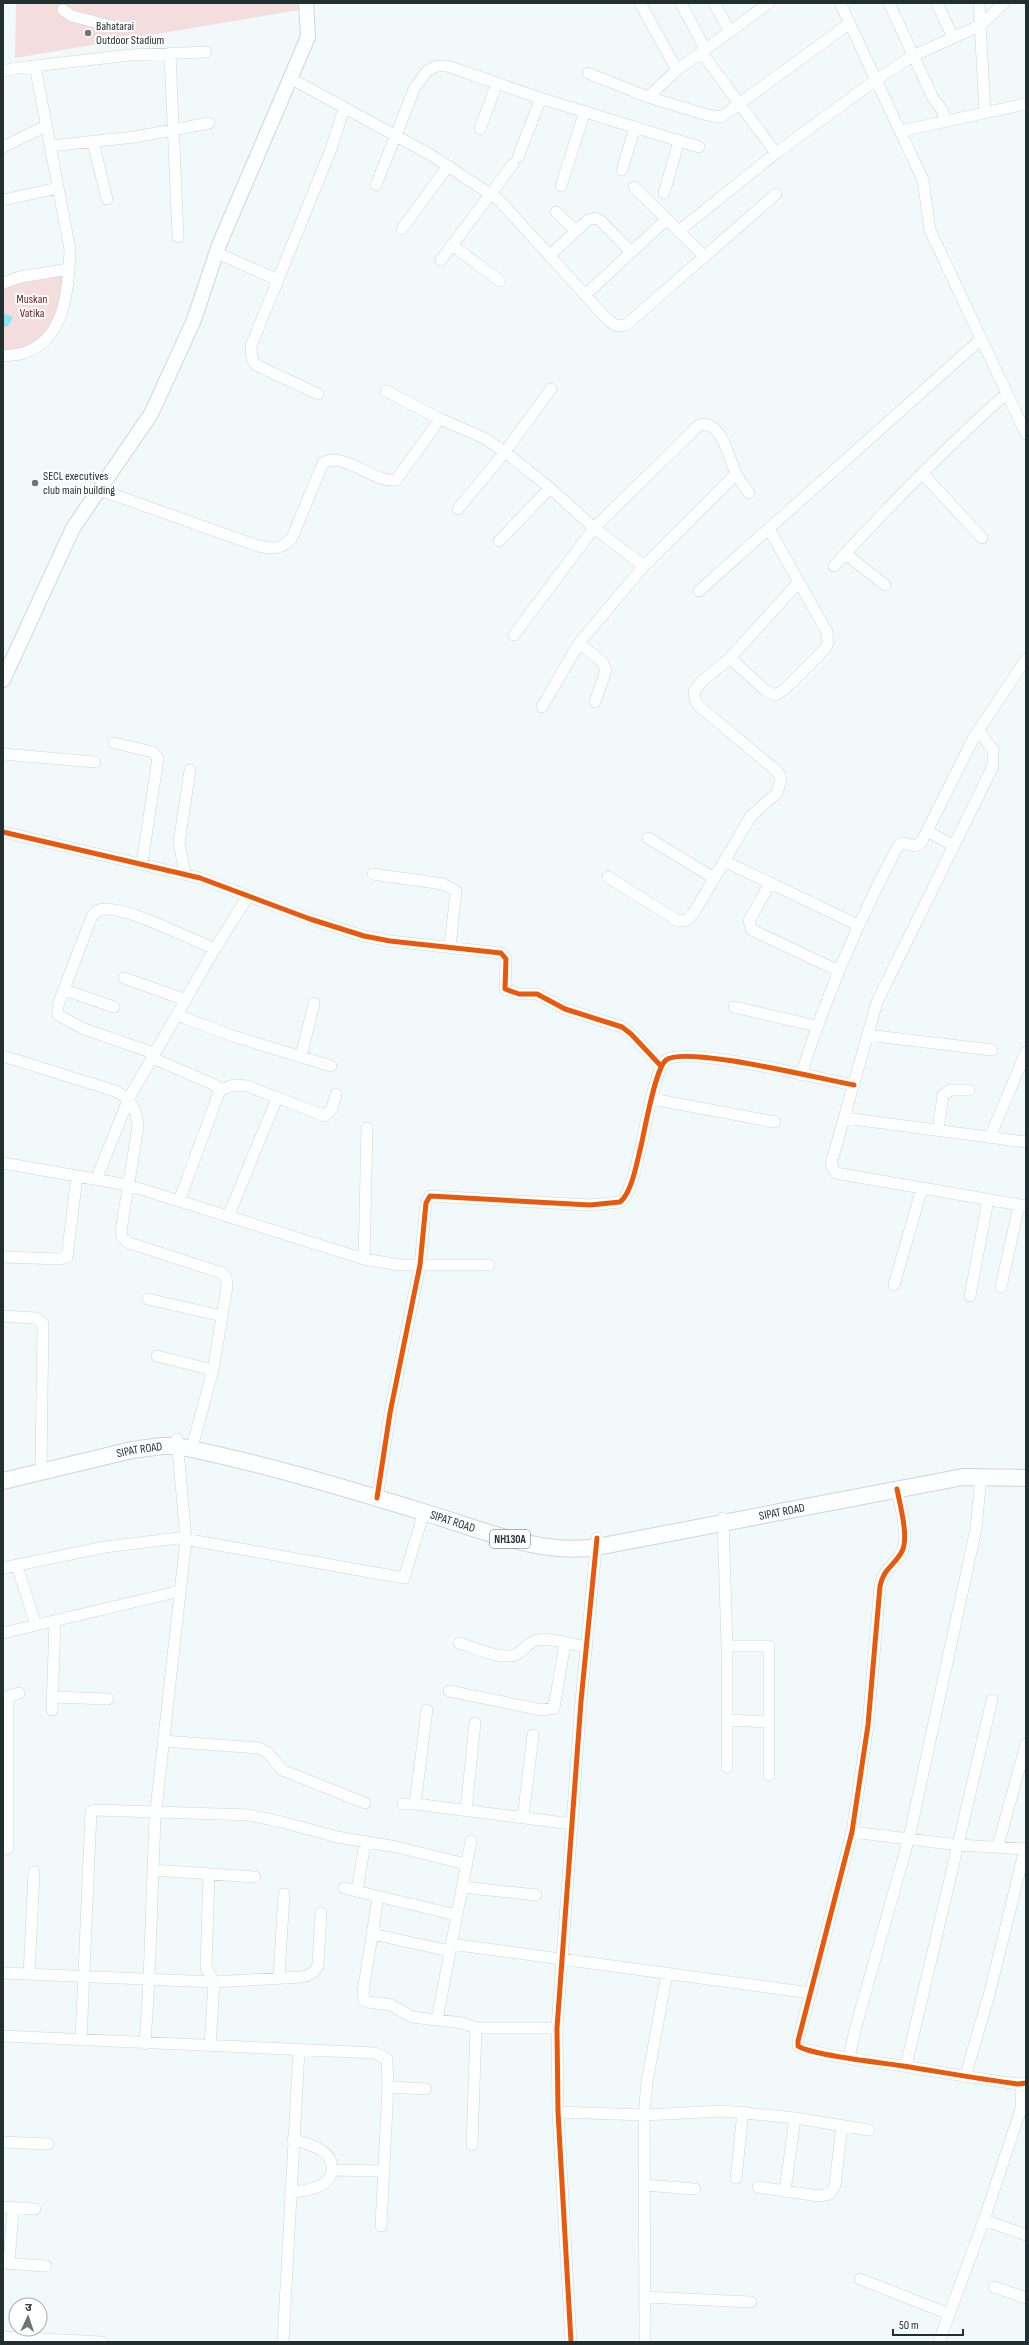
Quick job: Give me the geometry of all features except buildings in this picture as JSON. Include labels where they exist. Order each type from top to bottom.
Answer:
[{"type":"highway","name":"SIPAT ROAD","points":[[3,1473],[136,1441],[159,1438],[377,1494],[531,1536],[597,1543]]},
{"type":"highway","name":"SIPAT ROAD","points":[[3,1481],[132,1450],[194,1440],[336,1476],[424,1512],[514,1540],[569,1549],[723,1519],[963,1477],[981,1476],[1026,1478]]},
{"type":"highway","name":"SIPAT ROAD","points":[[723,1519],[903,1478],[983,1469],[1026,1470]]},
{"type":"main road","points":[[3,680],[73,528],[151,414],[194,320],[217,253],[308,37],[306,3]]},
{"type":"street","points":[[640,3],[677,70]]},
{"type":"street","points":[[680,3],[703,51],[739,104],[776,153]]},
{"type":"street","points":[[714,3],[730,32]]},
{"type":"street","points":[[750,3],[755,13]]},
{"type":"street","points":[[648,97],[677,70],[769,3]]},
{"type":"street","points":[[840,3],[877,79],[923,180],[930,230],[980,340],[1026,434]]},
{"type":"street","points":[[889,3],[933,98],[943,111],[944,122]]},
{"type":"street","points":[[937,3],[953,38]]},
{"type":"street","points":[[979,3],[985,113]]},
{"type":"street","points":[[679,230],[776,153],[877,79],[914,56],[981,25],[1004,3]]},
{"type":"street","points":[[63,10],[72,16],[114,27]]},
{"type":"street","points":[[588,73],[648,97],[716,117],[728,114],[739,104],[850,23]]},
{"type":"street","points":[[3,72],[35,66],[170,53],[206,52]]},
{"type":"street","points":[[170,53],[178,237]]},
{"type":"street","points":[[3,356],[25,353],[46,338],[56,327],[66,299],[70,250],[35,66]]},
{"type":"street","points":[[376,185],[415,87],[428,70],[437,66],[447,66],[540,98],[699,147]]},
{"type":"street","points":[[290,78],[448,166],[499,200],[612,324],[621,326],[626,325],[776,194]]},
{"type":"street","points":[[480,129],[497,83]]},
{"type":"street","points":[[441,260],[452,244],[492,195],[516,161],[540,98]]},
{"type":"street","points":[[901,131],[1026,104]]},
{"type":"street","points":[[318,394],[264,369],[252,359],[250,354],[253,338],[331,149],[344,108]]},
{"type":"street","points":[[561,186],[585,111]]},
{"type":"street","points":[[50,146],[93,142],[209,123]]},
{"type":"street","points":[[3,148],[46,126]]},
{"type":"street","points":[[622,170],[636,127]]},
{"type":"street","points":[[664,193],[679,141]]},
{"type":"street","points":[[93,142],[107,199]]},
{"type":"street","points":[[402,229],[448,166]]},
{"type":"street","points":[[634,186],[704,256]]},
{"type":"street","points":[[3,200],[58,188]]},
{"type":"street","points":[[556,212],[576,231]]},
{"type":"street","points":[[550,255],[588,220],[595,218],[600,220],[630,252]]},
{"type":"street","points":[[585,295],[667,219]]},
{"type":"street","points":[[452,244],[500,281]]},
{"type":"street","points":[[217,253],[278,280]]},
{"type":"street","points":[[3,283],[20,277],[69,269]]},
{"type":"street","points":[[699,591],[980,340]]},
{"type":"street","points":[[458,509],[505,452],[551,389]]},
{"type":"street","points":[[386,391],[440,419],[484,438],[505,452],[550,488],[594,528],[644,566]]},
{"type":"street","points":[[834,566],[954,440],[1006,394]]},
{"type":"street","points":[[100,490],[258,546],[279,548],[284,546],[292,538],[323,463],[338,460],[387,480],[396,480],[440,419]]},
{"type":"street","points":[[514,635],[594,528],[703,424],[710,426],[724,441],[736,474],[749,493]]},
{"type":"street","points":[[922,473],[982,538]]},
{"type":"street","points":[[542,707],[579,643],[644,566],[736,474]]},
{"type":"street","points":[[499,541],[550,488]]},
{"type":"street","points":[[730,658],[765,690],[775,695],[784,690],[825,649],[828,643],[827,632],[769,529]]},
{"type":"street","points":[[846,554],[885,585]]},
{"type":"street","points":[[608,877],[672,917],[684,921],[693,914],[751,816],[777,793],[781,779],[778,772],[696,702],[694,692],[696,687],[730,658],[799,582]]},
{"type":"street","points":[[579,643],[603,662],[606,670],[595,702]]},
{"type":"street","points":[[801,1075],[816,1026],[858,926],[898,846],[902,843],[915,846],[919,844],[978,730],[1026,659]]},
{"type":"street","points":[[978,730],[993,750],[993,766],[877,1002],[831,1164],[835,1172],[1023,1206],[1001,1287]]},
{"type":"street","points":[[114,744],[153,752],[158,758],[142,863]]},
{"type":"street","points":[[3,754],[95,762]]},
{"type":"street","points":[[185,874],[179,843],[190,770]]},
{"type":"street","points":[[927,831],[954,846]]},
{"type":"street","points":[[3,832],[185,874],[322,924],[364,936],[390,941],[501,953],[506,959],[505,989],[519,994],[537,994],[565,1009],[622,1027],[631,1034],[661,1066]]},
{"type":"street","points":[[648,838],[714,878]]},
{"type":"street","points":[[724,861],[858,926]]},
{"type":"street","points":[[373,874],[444,884],[456,891],[450,947]]},
{"type":"street","points":[[770,883],[749,921],[752,930],[839,971]]},
{"type":"street","points":[[96,1180],[129,1098],[215,949],[248,896]]},
{"type":"street","points":[[215,949],[147,921],[112,910],[98,910],[88,923],[65,990],[57,1008],[58,1015],[62,1018],[84,1029],[153,1056],[215,1085],[220,1090]]},
{"type":"street","points":[[124,978],[186,1000]]},
{"type":"street","points":[[65,990],[114,1007]]},
{"type":"street","points":[[301,1056],[314,1003]]},
{"type":"street","points":[[734,1007],[816,1026]]},
{"type":"street","points":[[177,1015],[232,1036],[331,1066]]},
{"type":"street","points":[[867,1035],[992,1050]]},
{"type":"street","points":[[990,1137],[1026,1052]]},
{"type":"street","points":[[3,1056],[115,1091],[129,1098],[136,1111],[138,1126],[121,1231],[122,1237],[129,1243],[225,1274],[227,1287],[213,1370],[194,1440]]},
{"type":"street","points":[[377,1494],[390,1413],[420,1265],[425,1211],[430,1196],[590,1205],[620,1202],[628,1193],[637,1164],[661,1066],[666,1060],[673,1056],[700,1057],[854,1085]]},
{"type":"street","points":[[220,1090],[239,1084],[325,1116],[332,1108],[336,1094]]},
{"type":"street","points":[[179,1201],[220,1090]]},
{"type":"street","points":[[938,1130],[943,1095],[950,1090],[969,1090]]},
{"type":"street","points":[[228,1217],[277,1098]]},
{"type":"street","points":[[652,1099],[775,1122]]},
{"type":"street","points":[[845,1118],[1026,1142]]},
{"type":"street","points":[[364,1259],[367,1128]]},
{"type":"street","points":[[3,1163],[128,1186],[364,1259],[399,1265],[489,1265]]},
{"type":"street","points":[[3,1257],[60,1259],[67,1257],[77,1176]]},
{"type":"street","points":[[894,1285],[922,1188]]},
{"type":"street","points":[[970,1296],[988,1200]]},
{"type":"street","points":[[148,1300],[222,1316]]},
{"type":"street","points":[[3,1316],[36,1318],[43,1324],[41,1463]]},
{"type":"street","points":[[157,1356],[213,1370]]},
{"type":"street","points":[[145,2044],[149,1980],[155,1813],[186,1539],[177,1443]]},
{"type":"street","points":[[849,2058],[857,2022],[909,1838],[976,1529],[981,1476]]},
{"type":"street","points":[[897,1489],[904,1544],[901,1554],[884,1573],[880,1586],[868,1725],[852,1832],[798,2046],[813,2051],[849,2058],[906,2066],[965,2077],[1024,2084],[1021,2109],[984,2220],[939,2342]]},
{"type":"street","points":[[3,1568],[105,1547],[179,1538],[404,1578],[424,1512]]},
{"type":"street","points":[[723,1519],[727,1646],[727,1767]]},
{"type":"street","points":[[571,2342],[558,2112],[557,2028],[586,1647],[597,1543]]},
{"type":"street","points":[[17,1566],[36,1625]]},
{"type":"street","points":[[3,1633],[180,1591]]},
{"type":"street","points":[[52,1710],[55,1621]]},
{"type":"street","points":[[459,1643],[494,1654],[512,1656],[534,1641],[542,1640],[586,1647]]},
{"type":"street","points":[[449,1691],[542,1710],[554,1708],[566,1644]]},
{"type":"street","points":[[727,1646],[769,1646],[770,1775]]},
{"type":"street","points":[[3,1850],[8,1848],[5,1698],[19,1693]]},
{"type":"street","points":[[52,1697],[108,1699]]},
{"type":"street","points":[[906,2066],[992,1700]]},
{"type":"street","points":[[415,1804],[426,1710]]},
{"type":"street","points":[[727,1720],[769,1722]]},
{"type":"street","points":[[466,1810],[475,1722]]},
{"type":"street","points":[[523,1818],[533,1735]]},
{"type":"street","points":[[163,1741],[259,1748],[268,1753],[276,1765],[282,1770],[365,1803]]},
{"type":"street","points":[[998,1846],[1026,1744]]},
{"type":"street","points":[[403,1804],[466,1810],[572,1824]]},
{"type":"street","points":[[81,2040],[91,1812],[95,1810],[249,1815],[365,1843],[397,1847],[466,1864]]},
{"type":"street","points":[[852,1832],[958,1845],[998,1846],[1025,1849],[989,1995],[965,2077]]},
{"type":"street","points":[[437,2020],[470,1841]]},
{"type":"street","points":[[357,1891],[365,1843]]},
{"type":"street","points":[[153,1870],[254,1878]]},
{"type":"street","points":[[30,1974],[34,1872]]},
{"type":"street","points":[[209,1874],[206,1968],[214,1982],[210,2046]]},
{"type":"street","points":[[462,1887],[536,1896]]},
{"type":"street","points":[[344,1888],[456,1915]]},
{"type":"street","points":[[278,1977],[284,1894]]},
{"type":"street","points":[[378,1897],[363,1992],[364,2000],[368,2002],[391,2005],[412,2017],[462,2023],[476,2028],[557,2028]]},
{"type":"street","points":[[3,1973],[214,1982],[278,1977],[301,1977],[315,1972],[318,1966],[321,1913]]},
{"type":"street","points":[[372,1934],[450,1947],[563,1958],[811,1993]]},
{"type":"street","points":[[645,2342],[644,2114],[647,2082],[667,1973]]},
{"type":"street","points":[[472,2145],[476,2028]]},
{"type":"street","points":[[3,2036],[145,2044],[375,2053],[382,2055],[387,2059],[388,2087],[381,2226]]},
{"type":"street","points":[[282,2342],[299,2050]]},
{"type":"street","points":[[388,2087],[426,2089]]},
{"type":"street","points":[[558,2112],[644,2114],[723,2111],[744,2112],[795,2118],[869,2130]]},
{"type":"street","points":[[736,2178],[744,2112]]},
{"type":"street","points":[[785,2191],[795,2118]]},
{"type":"street","points":[[758,2187],[819,2196],[830,2194],[835,2185],[842,2126]]},
{"type":"street","points":[[290,2193],[322,2185],[331,2175],[332,2170],[332,2164],[326,2154],[316,2147],[293,2140]]},
{"type":"street","points":[[3,2142],[48,2144]]},
{"type":"street","points":[[332,2170],[384,2171]]},
{"type":"street","points":[[644,2186],[695,2189]]},
{"type":"street","points":[[35,2209],[8,2207],[6,2263],[46,2266]]},
{"type":"street","points":[[984,2220],[1026,2235]]},
{"type":"street","points":[[860,2279],[949,2314]]},
{"type":"street","points":[[994,2287],[1026,2298]]},
{"type":"street","points":[[645,2297],[751,2302]]},
{"type":"street","points":[[3,2337],[102,2342]]},
{"type":"green space","name":"Bahatarai Outdoor Stadium","points":[[16,3],[306,3],[305,9],[15,58]]},
{"type":"green space","name":"Muskan Vatika","points":[[67,270],[68,278],[46,338],[3,356],[3,283]]},
{"type":"water","points":[[3,313],[13,317],[5,327],[3,327]]},
{"type":"cycle path","points":[[3,832],[200,878],[310,919],[364,936],[390,941],[501,953],[506,959],[505,989],[519,994],[537,994],[565,1009],[622,1027],[631,1034],[661,1066]]},
{"type":"cycle path","points":[[377,1498],[390,1413],[420,1265],[426,1203],[430,1196],[590,1205],[620,1202],[628,1192],[634,1176],[654,1087],[658,1075],[666,1060],[678,1057],[699,1057],[726,1060],[854,1085]]},
{"type":"cycle path","points":[[897,1489],[904,1522],[904,1547],[898,1558],[886,1571],[880,1586],[868,1725],[852,1832],[798,2041],[798,2046],[817,2052],[848,2058],[1003,2082],[1018,2084],[1026,2083]]},
{"type":"cycle path","points":[[571,2342],[558,2112],[557,2028],[581,1701],[597,1538]]},
{"type":"place","name":"Bahatarai Outdoor Stadium","points":[[88,33]]},
{"type":"place","name":"SECL executives club main building","points":[[35,483]]}]
